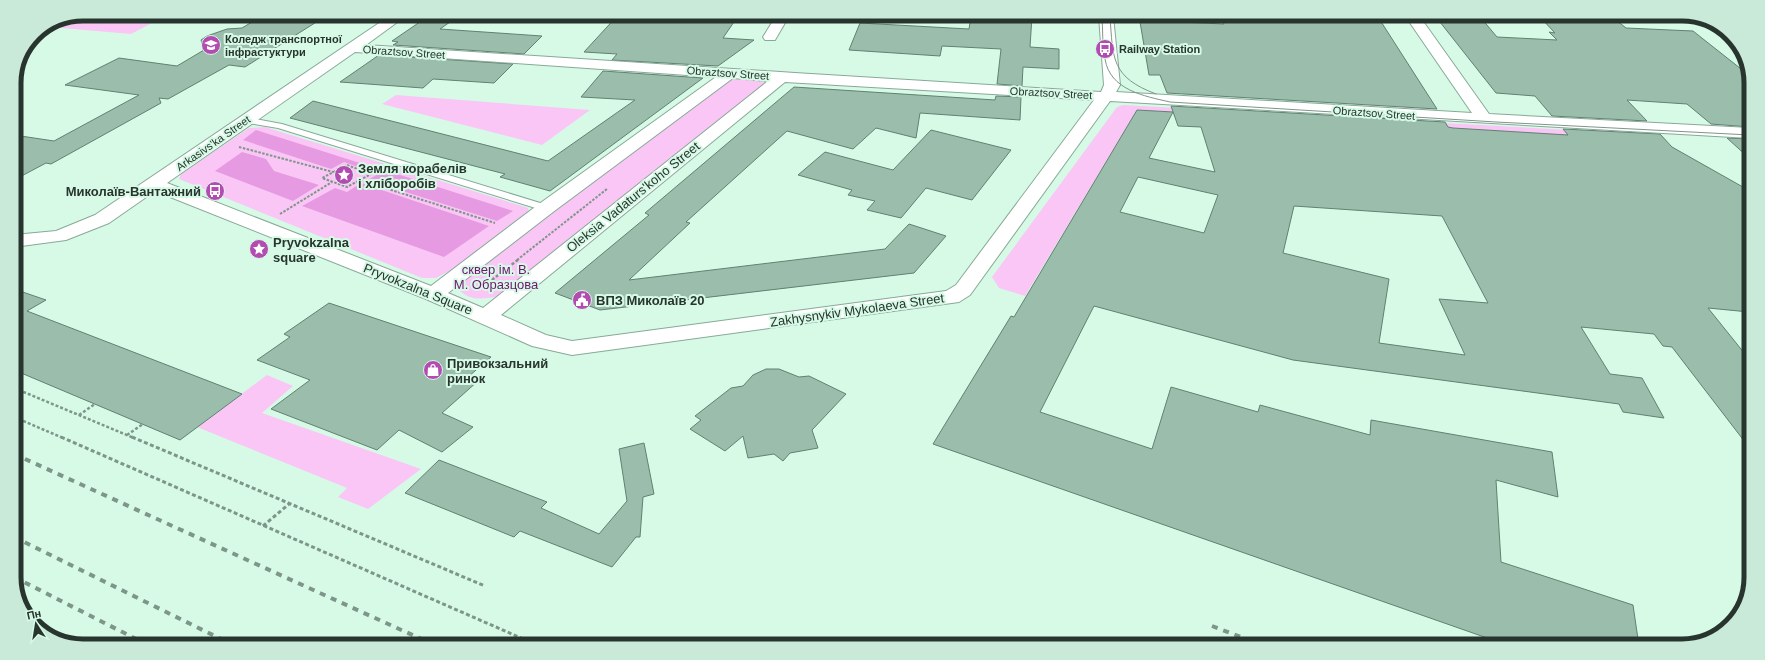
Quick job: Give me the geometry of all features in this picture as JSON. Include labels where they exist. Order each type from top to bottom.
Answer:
[{"type":"street","name":"Arkasivs'ka Street","points":[[21,241],[59,236],[102,219],[391,21]]},
{"type":"street","points":[[770,37],[779,21]]},
{"type":"street","name":"Zakhysnykiv Mykolaeva Street","points":[[572,348],[952,297],[963,290],[1112,85],[1106,21]]},
{"type":"street","points":[[1416,21],[1484,120]]},
{"type":"street","name":"Obraztsov Street","points":[[352,48],[782,77],[1484,120],[1744,133]]},
{"type":"street","points":[[433,294],[546,208],[731,73]]},
{"type":"street","name":"Oleksia Vadaturs'koho Street","points":[[485,317],[782,77]]},
{"type":"street","name":"Pryvokzalna Square","points":[[153,184],[433,294],[540,341],[572,348]]},
{"type":"lane","points":[[245,120],[279,126],[546,208]]},
{"type":"path","points":[[238,147],[333,172]]},
{"type":"path","points":[[347,165],[371,174],[347,187],[322,178],[333,172],[347,165]]},
{"type":"path","points":[[360,180],[497,224]]},
{"type":"path","points":[[280,214],[333,182]]},
{"type":"path","points":[[21,391],[485,586]]},
{"type":"path","points":[[78,415],[95,404]]},
{"type":"path","points":[[21,420],[521,638]]},
{"type":"path","points":[[127,435],[143,424]]},
{"type":"path","points":[[263,526],[290,504]]},
{"type":"green space","points":[[83,21],[156,21],[131,34],[56,27],[71,22]]},
{"type":"green space","name":"сквер ім. В. М. Образцова","points":[[733,79],[763,80],[766,83],[762,88],[500,296],[483,299],[472,298],[458,289],[465,277],[722,85]]},
{"type":"green space","points":[[396,95],[590,110],[542,145],[382,104]]},
{"type":"green space","points":[[1123,105],[1659,135],[1667,141],[1454,130],[1452,127],[1173,110],[1173,112],[1137,110],[1025,296],[999,288],[992,277],[1117,107]]},
{"type":"green space","points":[[265,127],[522,206],[528,208],[529,213],[451,270],[436,278],[422,278],[179,179],[181,174],[249,128]]},
{"type":"green space","points":[[267,375],[293,386],[262,413],[421,469],[368,509],[338,497],[347,488],[197,427]]},
{"type":"shaded area","points":[[256,130],[363,164],[358,167],[344,162],[331,169],[243,140]]},
{"type":"shaded area","points":[[242,152],[266,159],[274,171],[319,185],[293,201],[215,171]]},
{"type":"shaded area","points":[[372,166],[513,211],[497,221],[368,180],[378,174],[366,170]]},
{"type":"shaded area","points":[[361,183],[489,226],[444,257],[302,206],[335,188],[347,192]]},
{"type":"building","points":[[254,21],[318,21],[245,67],[229,65],[168,99],[159,98],[161,103],[51,164],[46,163],[21,176],[21,136],[54,141],[139,95],[65,85],[119,58],[177,66],[204,50],[201,40],[207,36],[227,29],[242,28]]},
{"type":"building","points":[[421,21],[451,21],[440,29],[542,36],[524,54],[393,45],[398,42],[392,41]]},
{"type":"building","points":[[612,21],[735,21],[723,38],[754,40],[718,66],[612,60],[617,54],[584,52]]},
{"type":"building","points":[[970,21],[1032,21],[1030,47],[1059,49],[1059,69],[1023,67],[1022,86],[997,84],[1001,49],[942,46],[940,56],[849,50],[860,23],[969,29]]},
{"type":"building","points":[[1140,21],[1180,21],[1224,24],[1223,21],[1381,21],[1437,109],[1167,93],[1160,75],[1149,75]]},
{"type":"building","points":[[1439,21],[1484,21],[1497,37],[1557,40],[1549,32],[1555,33],[1544,21],[1617,21],[1626,28],[1693,31],[1743,70],[1744,79],[1744,127],[1711,124],[1687,104],[1627,100],[1647,121],[1552,116],[1535,96],[1496,93]]},
{"type":"building","points":[[379,55],[513,64],[494,83],[433,79],[423,88],[340,82]]},
{"type":"building","points":[[603,71],[703,78],[550,191],[500,177],[505,174],[290,118],[313,101],[548,161],[635,100],[581,97]]},
{"type":"building","points":[[794,87],[995,100],[996,96],[1021,97],[1020,120],[920,113],[916,138],[876,128],[853,149],[787,131],[686,222],[690,223],[629,280],[885,249],[909,224],[946,236],[914,273],[600,310],[555,293],[649,215],[645,213]]},
{"type":"building","points":[[1171,106],[1445,122],[1448,127],[1453,128],[1568,135],[1563,129],[1660,134],[1672,147],[1744,188],[1744,312],[1708,308],[1744,353],[1744,441],[1672,347],[1663,346],[1654,334],[1581,327],[1610,374],[1642,378],[1664,418],[1623,412],[1619,404],[1293,360],[1094,306],[1040,412],[1152,449],[1171,387],[1258,412],[1260,405],[1370,435],[1371,420],[1552,452],[1558,497],[1496,480],[1501,562],[1633,605],[1638,639],[1490,639],[933,444],[1011,316],[1014,317],[1137,110],[1173,112],[1149,158],[1215,172],[1201,127],[1178,126]],"holes":[[[1138,177],[1218,195],[1204,233],[1120,212]],[[1294,206],[1442,216],[1488,303],[1439,299],[1465,355],[1379,343],[1389,279],[1283,253]]]},
{"type":"building","points":[[931,130],[1011,150],[972,200],[926,188],[901,218],[867,210],[875,201],[848,195],[852,190],[798,175],[825,152],[893,170]]},
{"type":"building","points":[[1727,138],[1744,139],[1744,154]]},
{"type":"building","points":[[21,291],[46,300],[27,311],[242,394],[180,440],[21,373]]},
{"type":"building","points":[[329,303],[491,357],[468,377],[478,381],[442,413],[473,427],[442,452],[399,430],[377,450],[271,409],[310,380],[257,360],[290,337],[284,334]]},
{"type":"building","points":[[766,369],[779,369],[799,377],[809,376],[846,394],[812,430],[818,448],[790,453],[783,461],[774,454],[748,458],[743,436],[725,451],[690,429],[701,420],[695,416],[731,388],[743,386],[753,375]]},
{"type":"building","points":[[644,443],[654,494],[643,497],[640,537],[636,537],[612,567],[520,531],[514,537],[405,493],[439,460],[547,502],[541,508],[599,534],[627,501],[619,449]]},
{"type":"tram line","points":[[1102,21],[1105,59],[1108,70],[1114,78],[1121,85],[1139,94],[1170,102],[1496,122],[1744,135]]},
{"type":"tram line","points":[[1110,21],[1114,55],[1117,65],[1122,73],[1130,81],[1141,88],[1156,94]]},
{"type":"railway","points":[[21,457],[421,639]]},
{"type":"railway","points":[[21,540],[221,639]]},
{"type":"railway","points":[[21,581],[136,639]]},
{"type":"railway","points":[[1212,626],[1246,639]]},
{"type":"place","name":"Коледж транспортної інфрастуктури","points":[[211,45]]},
{"type":"place","name":"Railway Station","points":[[1105,49]]},
{"type":"place","name":"Земля корабелів і хліборобів","points":[[344,175]]},
{"type":"place","name":"Миколаїв-Вантажний","points":[[215,191]]},
{"type":"place","name":"Pryvokzalna square","points":[[259,249]]},
{"type":"place","name":"ВПЗ Миколаїв 20","points":[[582,300]]},
{"type":"place","name":"Привокзальний ринок","points":[[433,370]]}]
